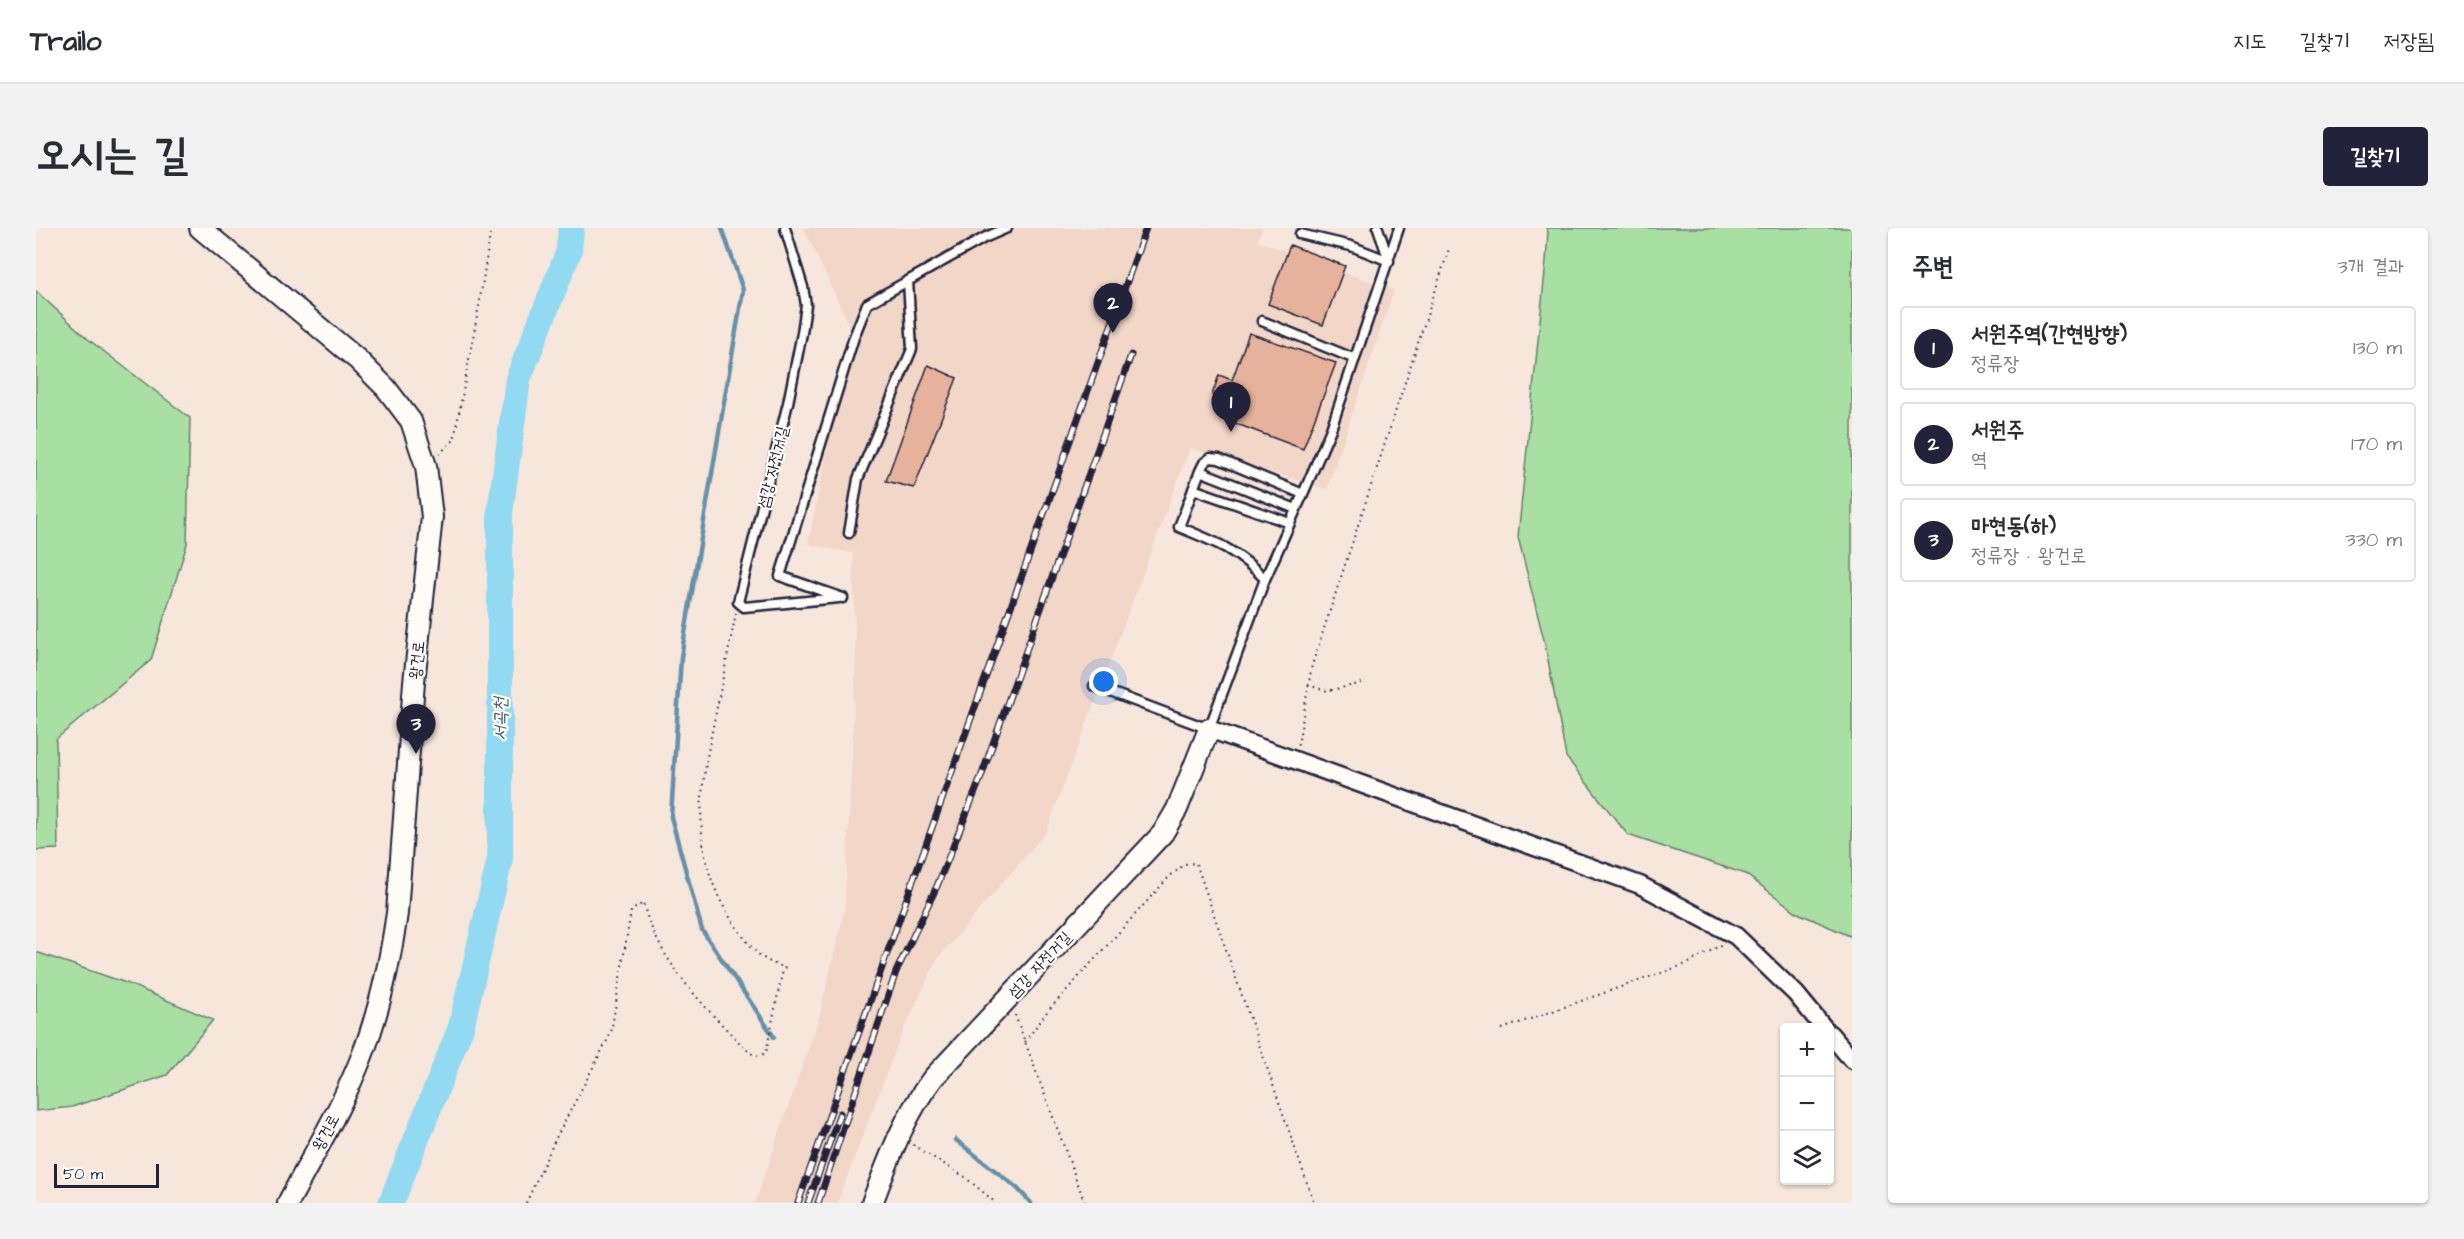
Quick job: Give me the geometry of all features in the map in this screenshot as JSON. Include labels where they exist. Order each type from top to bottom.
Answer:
[{"type":"street","name":"왕건로","points":[[200,228],[357,359],[386,388],[411,421],[426,466],[432,517],[414,682],[397,913],[392,950],[384,986],[362,1055],[348,1089],[288,1203]]},
{"type":"street","points":[[1209,729],[1640,885],[1736,936],[1796,994],[1820,1023]]},
{"type":"street","name":"섬강 자전거길","points":[[872,1203],[898,1136],[916,1100],[933,1078],[1163,833],[1181,800],[1209,729]]},
{"type":"street","points":[[1834,1039],[1852,1060]]},
{"type":"lane","name":"섬강 자전거길","points":[[738,602],[788,403],[806,305],[803,287],[785,228]]},
{"type":"lane","points":[[738,602],[744,607],[843,598],[780,576],[854,337],[867,304],[984,238],[1007,228]]},
{"type":"lane","points":[[1378,228],[1389,261]]},
{"type":"lane","points":[[1094,686],[1209,729],[1265,579],[1331,429],[1399,228]]},
{"type":"lane","points":[[1300,234],[1351,246],[1389,261]]},
{"type":"lane","points":[[849,533],[858,479],[912,349],[908,281]]},
{"type":"lane","points":[[1262,321],[1355,359]]},
{"type":"lane","points":[[1265,579],[1230,548],[1179,527],[1200,471],[1207,459],[1214,458],[1303,494]]},
{"type":"lane","points":[[1200,471],[1296,509]]},
{"type":"lane","points":[[1193,489],[1290,523]]},
{"type":"path","points":[[426,466],[454,440],[491,228]]},
{"type":"path","points":[[1295,761],[1312,665],[1449,249]]},
{"type":"path","points":[[526,1203],[555,1140],[611,1033],[631,910],[643,903],[647,917],[688,988],[750,1053],[759,1056],[766,1053],[785,967],[770,964],[751,948],[724,908],[702,846],[700,814],[704,768],[738,602]]},
{"type":"path","points":[[1308,685],[1327,691],[1363,683]]},
{"type":"path","points":[[1025,1042],[1046,1013],[1169,877],[1185,864],[1196,863],[1314,1203]]},
{"type":"path","points":[[1502,1029],[1689,963],[1736,936]]},
{"type":"path","points":[[1001,1005],[1016,1016],[1085,1203]]},
{"type":"path","points":[[898,1136],[965,1177],[996,1203]]},
{"type":"shaded area","points":[[804,228],[1263,228],[1257,241],[1394,290],[1327,489],[1190,448],[1046,832],[937,959],[900,1038],[837,1203],[755,1203],[819,1018],[845,908],[856,662],[853,553],[808,544],[852,331]]},
{"type":"green space","points":[[1546,228],[1852,228],[1852,937],[1798,913],[1745,874],[1628,835],[1566,757],[1545,644],[1518,537],[1546,262],[1548,232]]},
{"type":"green space","points":[[36,291],[88,339],[190,418],[187,544],[151,660],[56,739],[58,849],[36,850]]},
{"type":"green space","points":[[36,952],[129,984],[213,1020],[167,1075],[72,1107],[36,1111]]},
{"type":"building","points":[[1290,245],[1345,266],[1323,325],[1268,304]]},
{"type":"building","points":[[1249,333],[1336,363],[1303,449],[1229,421],[1235,403],[1212,395],[1219,375],[1232,380]]},
{"type":"building","points":[[928,365],[957,378],[914,488],[886,481]]},
{"type":"waterway","name":"서곡천","points":[[391,1203],[461,1027],[500,859],[500,513],[518,379],[569,251],[571,228]]},
{"type":"waterway","points":[[722,228],[743,290],[681,657],[671,817],[702,930],[774,1037]]},
{"type":"waterway","points":[[956,1140],[1017,1188],[1031,1203]]},
{"type":"railway","points":[[798,1203],[1146,228]]},
{"type":"railway","points":[[818,1203],[896,972],[937,886],[980,780],[1131,355]]},
{"type":"railway","points":[[808,1203],[840,1113]]},
{"type":"place","name":"서원주","points":[[1113,333]]},
{"type":"place","name":"서원주역(간현방향)","points":[[1231,432]]},
{"type":"place","name":"마현동(하)","points":[[416,754]]}]
